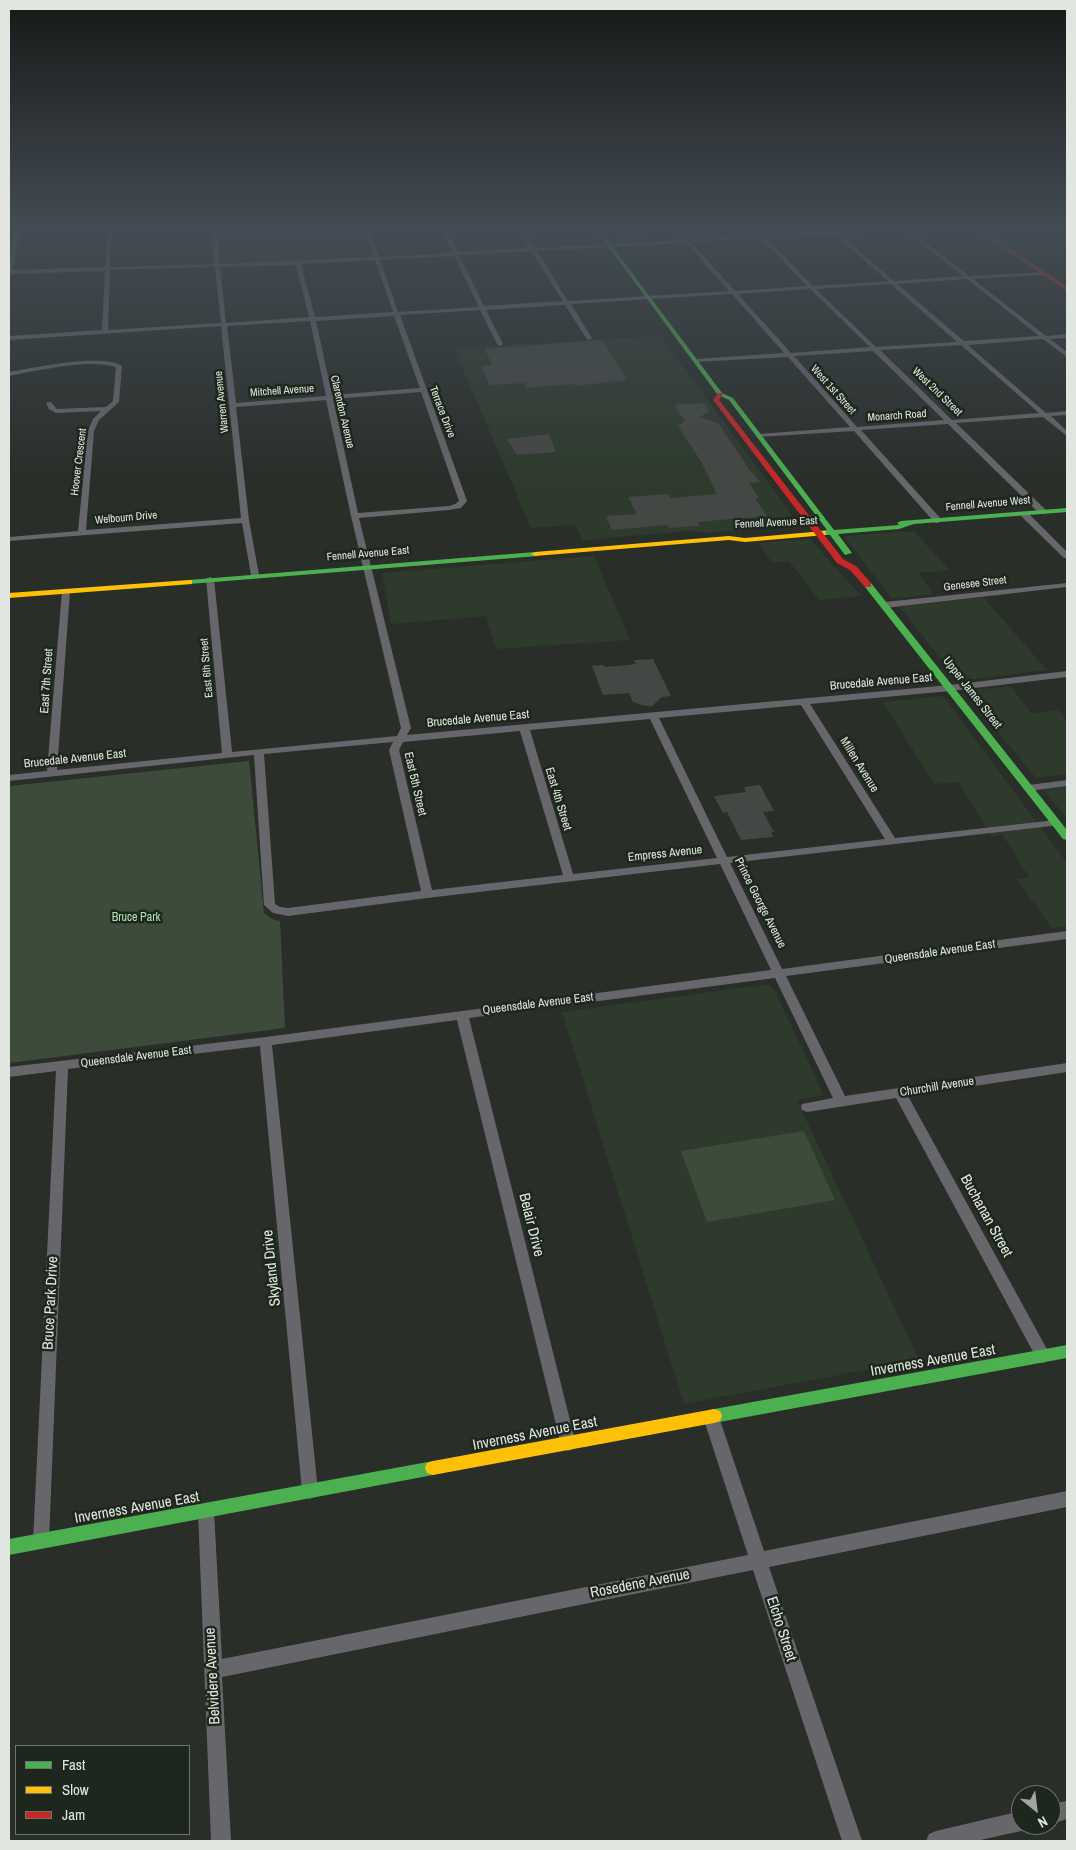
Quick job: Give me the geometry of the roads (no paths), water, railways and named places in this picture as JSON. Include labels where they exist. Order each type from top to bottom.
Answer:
[{"type":"main road","name":"Upper James Street","points":[[660,312],[720,394],[731,399],[759,436],[823,530]]},
{"type":"main road","name":"Upper James Street","points":[[720,394],[716,400],[823,530],[855,561],[852,568],[885,605],[1067,837]]},
{"type":"main road","name":"Fennell Avenue West","points":[[823,530],[899,527],[938,521],[1067,510]]},
{"type":"main road","name":"Fennell Avenue East","points":[[9,596],[729,538],[741,534],[823,530]]},
{"type":"main road","name":"Inverness Avenue East","points":[[9,1547],[1067,1351]]},
{"type":"street","points":[[105,331],[106,312]]},
{"type":"street","name":"Warren Avenue","points":[[223,312],[245,520],[255,576]]},
{"type":"street","name":"Clarendon Avenue","points":[[311,312],[328,398],[368,566]]},
{"type":"street","points":[[9,338],[408,312]]},
{"type":"street","points":[[484,312],[500,344]]},
{"type":"street","points":[[572,312],[589,338]]},
{"type":"street","name":"West 1st Street","points":[[751,312],[938,521]]},
{"type":"street","name":"West 2nd Street","points":[[838,312],[1043,512]]},
{"type":"street","points":[[926,312],[1067,434]]},
{"type":"street","points":[[1013,312],[1067,355]]},
{"type":"street","name":"Terrace Drive","points":[[355,516],[449,508],[458,506],[463,501],[422,390],[397,313]]},
{"type":"street","points":[[696,361],[1067,336]]},
{"type":"street","name":"Hoover Crescent","points":[[9,374],[50,367],[116,363],[119,366],[116,402],[96,419],[91,431],[82,533]]},
{"type":"street","name":"Mitchell Avenue","points":[[232,404],[422,390]]},
{"type":"street","points":[[49,403],[51,408],[56,411],[109,409]]},
{"type":"street","name":"Monarch Road","points":[[759,436],[1067,413]]},
{"type":"street","points":[[1024,514],[1067,556]]},
{"type":"street","name":"Welbourn Drive","points":[[9,539],[245,520]]},
{"type":"street","name":"East 5th Street","points":[[368,566],[406,728],[394,750],[427,894]]},
{"type":"street","name":"East 6th Street","points":[[210,579],[227,755]]},
{"type":"street","name":"Genesee Street","points":[[885,605],[1067,585]]},
{"type":"street","name":"East 7th Street","points":[[52,774],[66,591]]},
{"type":"street","name":"Brucedale Avenue East","points":[[9,778],[399,738],[950,688],[1067,674]]},
{"type":"street","name":"Millen Avenue","points":[[804,702],[892,842]]},
{"type":"street","name":"Prince George Avenue","points":[[654,716],[841,1102]]},
{"type":"street","name":"East 4th Street","points":[[524,727],[569,878]]},
{"type":"street","name":"Empress Avenue","points":[[259,752],[270,905],[276,910],[288,912],[427,894],[1056,823]]},
{"type":"street","points":[[1029,788],[1067,783]]},
{"type":"street","name":"Queensdale Avenue East","points":[[9,1072],[266,1041],[1067,936]]},
{"type":"street","name":"Belair Drive","points":[[462,1014],[568,1444]]},
{"type":"street","name":"Skyland Drive","points":[[266,1041],[310,1491]]},
{"type":"street","name":"Bruce Park Drive","points":[[41,1541],[62,1066]]},
{"type":"street","name":"Churchill Avenue","points":[[807,1107],[1067,1067]]},
{"type":"street","name":"Buchanan Street","points":[[900,1093],[1043,1356]]},
{"type":"street","name":"Elcho Street","points":[[711,1417],[852,1841]]},
{"type":"street","name":"Rosedene Avenue","points":[[212,1670],[1067,1499]]},
{"type":"street","name":"Belvidere Avenue","points":[[206,1511],[221,1841]]},
{"type":"street","points":[[936,1841],[1011,1823]]},
{"type":"park label","name":"Bruce Park","points":[[136,918]]}]
